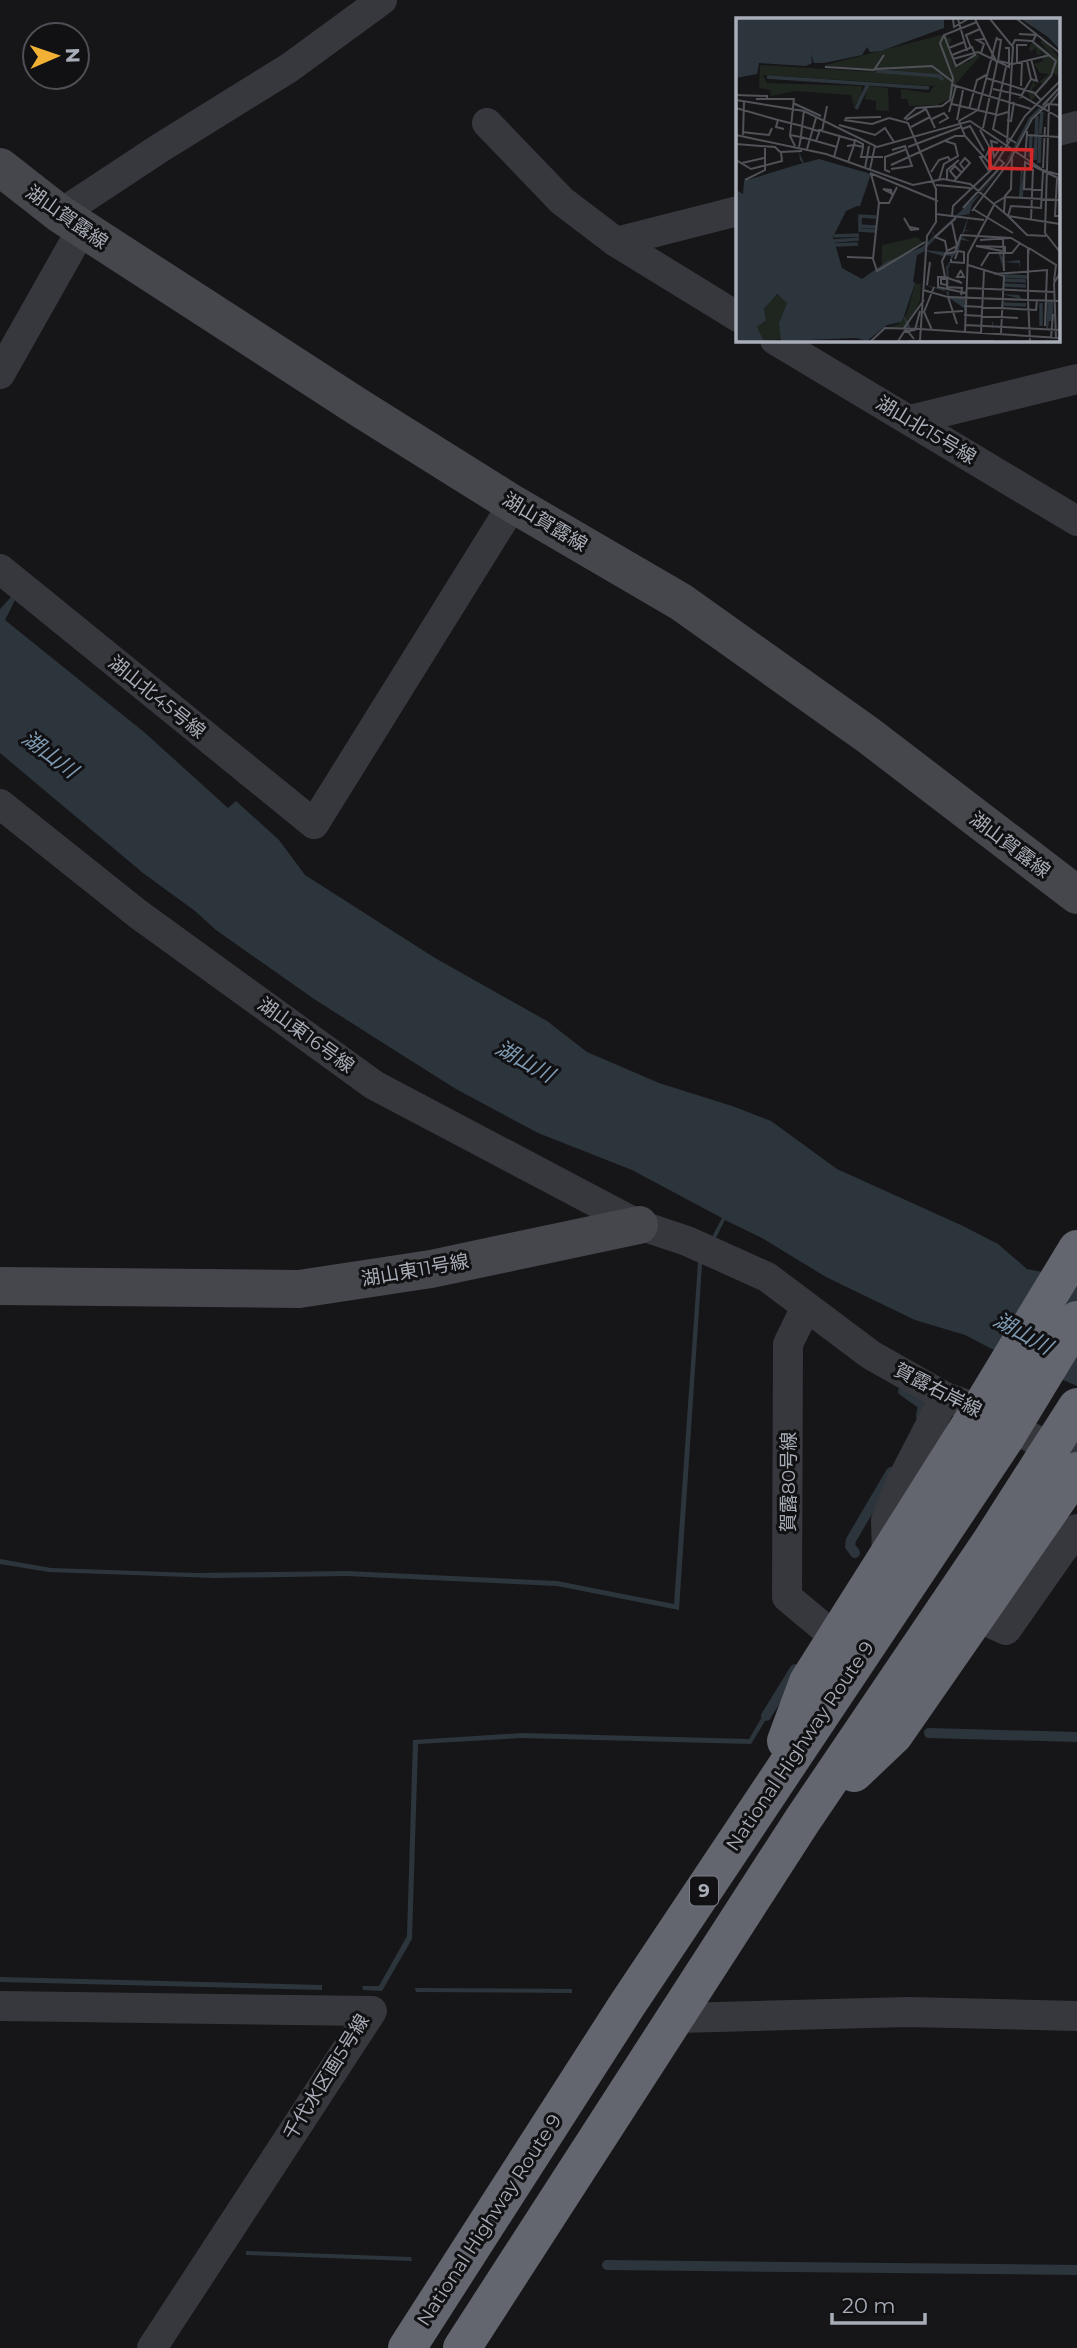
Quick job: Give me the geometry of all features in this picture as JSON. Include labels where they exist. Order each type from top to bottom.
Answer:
[{"type":"highway","name":"9","points":[[765,1799],[808,1682],[975,1418],[1077,1249]]},
{"type":"highway","name":"National Highway Route 9","points":[[407,2348],[627,2005],[765,1799],[975,1418],[1077,1320]]},
{"type":"highway","name":"9","points":[[803,1821],[894,1735],[977,1617],[1068,1466],[1077,1407]]},
{"type":"highway","name":"9","points":[[462,2348],[803,1821],[990,1543],[1068,1466]]},
{"type":"street","points":[[0,374],[71,222],[159,148],[289,68],[383,0]]},
{"type":"street","points":[[487,123],[562,201],[616,242],[736,316]]},
{"type":"street","name":"湖山賀露線","points":[[0,167],[71,222],[358,408],[513,504],[681,602],[867,735],[1077,895]]},
{"type":"street","points":[[616,242],[736,211]]},
{"type":"street","name":"湖山北15号線","points":[[777,341],[1077,521]]},
{"type":"street","points":[[910,421],[1077,379]]},
{"type":"street","name":"湖山北45号線","points":[[0,569],[314,824],[513,504]]},
{"type":"street","name":"湖山東16号線","points":[[0,804],[138,914],[374,1085],[639,1225]]},
{"type":"street","points":[[639,1225],[687,1241],[767,1277],[806,1307]]},
{"type":"street","name":"湖山東11号線","points":[[0,1286],[299,1289],[431,1269],[639,1225]]},
{"type":"street","name":"賀露右岸線","points":[[806,1307],[871,1355],[975,1418]]},
{"type":"street","name":"賀露80号線","points":[[806,1307],[788,1344],[787,1597],[836,1638]]},
{"type":"street","name":"賀露右岸線","points":[[975,1418],[962,1403],[1068,1466]]},
{"type":"street","points":[[977,1617],[1006,1630],[1077,1529]]},
{"type":"street","name":"千代水区画5号線","points":[[0,2006],[372,2011],[152,2348]]},
{"type":"street","points":[[678,2018],[908,2012],[1077,2016]]},
{"type":"water","name":"湖山川","points":[[11,597],[15,600],[5,620],[144,732],[228,808],[236,801],[279,840],[305,875],[435,958],[547,1021],[587,1052],[659,1083],[771,1121],[837,1169],[998,1244],[1027,1269],[1077,1279],[1077,1386],[965,1335],[915,1320],[826,1277],[762,1238],[725,1220],[702,1265],[679,1610],[557,1586],[346,1576],[215,1578],[49,1572],[0,1564],[0,1559],[51,1568],[195,1573],[347,1571],[557,1581],[674,1604],[698,1263],[722,1218],[632,1170],[538,1133],[456,1089],[314,999],[216,930],[143,873],[0,753],[0,609]]},
{"type":"water","points":[[769,1705],[773,1708],[751,1744],[521,1738],[418,1744],[412,1939],[382,1991],[363,1990],[362,1986],[379,1986],[407,1936],[413,1740],[522,1733],[749,1739]]},
{"type":"water","points":[[0,1977],[322,1985],[322,1990],[0,1982]]},
{"type":"water","points":[[415,1988],[572,1989],[572,1993],[416,1992]]},
{"type":"water","points":[[246,2251],[411,2257],[412,2261],[246,2255]]},
{"type":"waterway","points":[[903,1391],[923,1405],[921,1416]]},
{"type":"waterway","points":[[855,1553],[850,1546],[851,1540],[891,1472]]},
{"type":"waterway","points":[[766,1716],[795,1669]]},
{"type":"waterway","points":[[929,1733],[1077,1737]]},
{"type":"waterway","points":[[607,2265],[1077,2270]]}]
